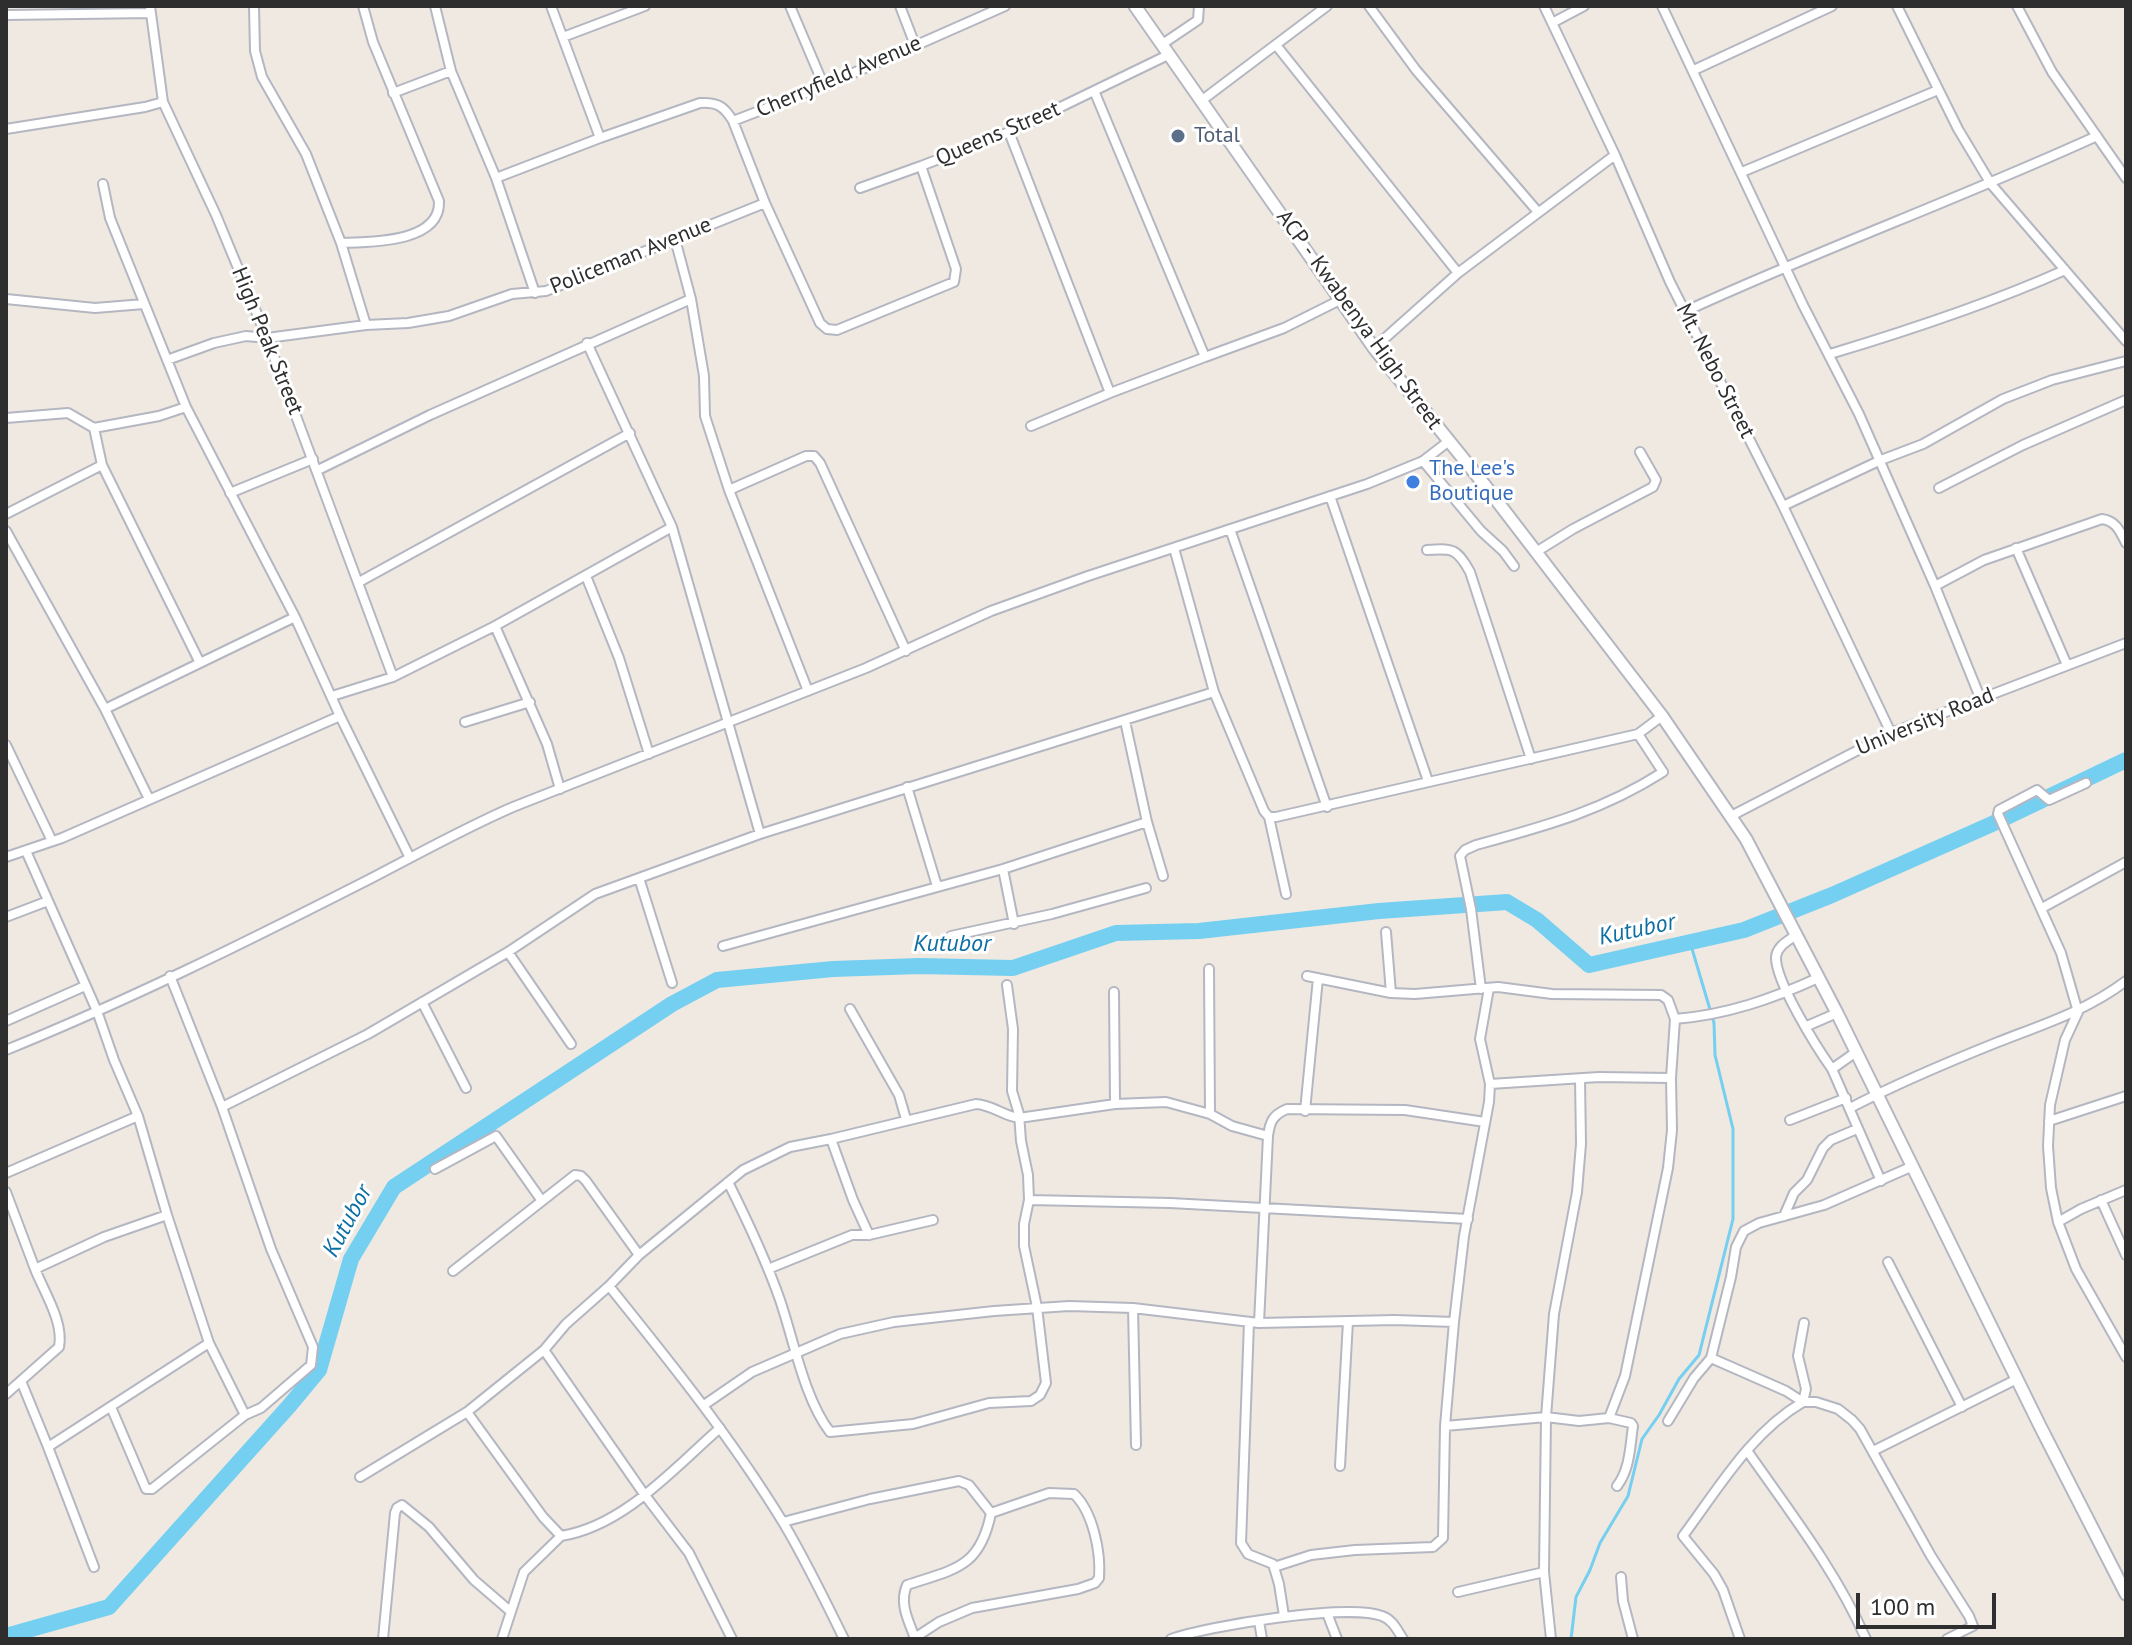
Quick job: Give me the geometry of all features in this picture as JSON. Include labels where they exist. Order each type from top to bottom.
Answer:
[{"type":"main road","name":"ACP - Kwabenya High Street","points":[[1135,6],[1374,348],[1662,716],[1731,816],[1837,1013],[2126,1594]]},
{"type":"street","points":[[254,6],[255,51],[262,77],[306,154],[341,243],[366,325]]},
{"type":"street","points":[[341,243],[378,242],[421,232],[434,222],[440,212],[439,201],[420,150],[373,42],[363,6]]},
{"type":"street","points":[[435,6],[451,71],[496,178],[535,293]]},
{"type":"street","points":[[551,6],[600,138]]},
{"type":"street","points":[[563,37],[645,6]]},
{"type":"street","points":[[790,6],[824,86]]},
{"type":"street","points":[[900,6],[915,45]]},
{"type":"street","name":"Cherryfield Avenue","points":[[496,178],[700,103],[715,102],[726,109],[733,121],[824,86],[1005,6]]},
{"type":"street","name":"Queens Street","points":[[733,121],[765,203],[820,323],[827,329],[837,330],[954,282],[956,269],[921,166],[1009,132],[1095,93],[1165,50],[1198,20],[1199,6]]},
{"type":"street","points":[[1201,101],[1327,6]]},
{"type":"street","points":[[1369,6],[1416,70],[1538,212]]},
{"type":"street","name":"Mt. Nebo Street","points":[[1544,6],[1615,155],[1670,282],[1783,506],[1891,733]]},
{"type":"street","points":[[1552,23],[1584,6]]},
{"type":"street","points":[[1662,6],[1787,265],[1803,305],[1881,460],[1981,700]]},
{"type":"street","points":[[1694,70],[1832,6]]},
{"type":"street","points":[[1897,6],[1958,129],[1991,184],[2126,341]]},
{"type":"street","points":[[2017,6],[2052,72],[2126,178]]},
{"type":"street","points":[[6,15],[150,9]]},
{"type":"street","name":"High Peak Street","points":[[150,9],[163,102],[216,215],[267,338],[393,677]]},
{"type":"street","points":[[1276,45],[1458,273]]},
{"type":"street","points":[[393,93],[451,71]]},
{"type":"street","points":[[1742,172],[1938,90]]},
{"type":"street","points":[[1095,93],[1205,357]]},
{"type":"street","points":[[6,129],[163,102]]},
{"type":"street","points":[[1009,132],[1110,393]]},
{"type":"street","points":[[1686,311],[1787,265],[1991,184],[2097,136]]},
{"type":"street","points":[[1374,348],[1458,273],[1615,155]]},
{"type":"street","points":[[860,188],[921,166]]},
{"type":"street","points":[[103,184],[110,218],[186,407],[295,617],[409,856]]},
{"type":"street","name":"Policeman Avenue","points":[[167,360],[214,343],[246,336],[267,338],[449,316],[512,294],[535,293],[558,287],[765,203]]},
{"type":"street","points":[[675,239],[691,299],[704,376],[705,416],[729,490],[808,691]]},
{"type":"street","points":[[1830,354],[2011,294],[2065,270]]},
{"type":"street","points":[[6,299],[95,308],[144,304]]},
{"type":"street","points":[[318,470],[587,343],[691,299]]},
{"type":"street","points":[[1031,426],[1284,328],[1340,300]]},
{"type":"street","points":[[587,343],[672,527],[760,834]]},
{"type":"street","points":[[1783,506],[1923,444],[1980,411],[2033,386],[2126,361]]},
{"type":"street","points":[[1939,488],[2023,445],[2126,400]]},
{"type":"street","points":[[6,418],[68,413],[94,428],[159,416],[186,407]]},
{"type":"street","points":[[94,428],[102,465],[200,663]]},
{"type":"street","points":[[359,582],[630,433]]},
{"type":"street","points":[[6,1050],[170,976],[363,882],[456,832],[906,651],[991,611],[1330,496],[1423,461],[1449,441]]},
{"type":"street","points":[[1536,552],[1653,487],[1656,480],[1640,452]]},
{"type":"street","points":[[729,490],[806,456],[814,456],[820,463],[906,651]]},
{"type":"street","points":[[230,493],[313,459]]},
{"type":"street","points":[[1423,461],[1514,566]]},
{"type":"street","points":[[6,514],[102,465]]},
{"type":"street","points":[[1330,496],[1428,781]]},
{"type":"street","points":[[1935,586],[1984,560],[2102,519],[2110,520],[2117,526],[2126,543]]},
{"type":"street","points":[[332,696],[393,677],[495,626],[672,527]]},
{"type":"street","points":[[1230,529],[1327,807]]},
{"type":"street","points":[[6,531],[105,709],[149,799]]},
{"type":"street","points":[[1174,548],[1214,692],[1269,817],[1286,894]]},
{"type":"street","points":[[2016,548],[2067,665]]},
{"type":"street","points":[[1427,550],[1452,550],[1470,572],[1531,759]]},
{"type":"street","points":[[586,576],[619,658],[649,754]]},
{"type":"street","points":[[105,709],[295,617]]},
{"type":"street","points":[[495,626],[547,744],[560,789]]},
{"type":"street","name":"University Road","points":[[1731,816],[1891,733],[2126,643]]},
{"type":"street","points":[[222,1107],[320,1060],[422,1002],[508,952],[595,894],[760,834],[1214,692]]},
{"type":"street","points":[[465,722],[530,702]]},
{"type":"street","points":[[6,857],[52,841],[340,716]]},
{"type":"street","points":[[1269,817],[1327,807],[1638,734],[1662,716]]},
{"type":"street","points":[[1125,721],[1147,822],[1163,876]]},
{"type":"street","points":[[1274,1567],[1311,1555],[1433,1547],[1443,1538],[1445,1426],[1454,1322],[1490,1084],[1480,1039],[1485,989],[1460,856],[1465,850],[1563,821],[1628,794],[1663,772],[1638,734]]},
{"type":"street","points":[[6,745],[52,841]]},
{"type":"street","points":[[2086,783],[2049,800],[2037,790],[1999,810],[2061,953],[2078,1012],[2065,1040],[2049,1121],[2051,1188],[2058,1222],[2076,1269],[2125,1354]]},
{"type":"street","points":[[907,787],[937,886]]},
{"type":"street","points":[[723,946],[1003,869],[1147,822]]},
{"type":"street","points":[[26,851],[97,1011],[138,1116],[209,1343],[245,1415]]},
{"type":"street","points":[[2042,908],[2126,862]]},
{"type":"street","points":[[1003,869],[1014,924]]},
{"type":"street","points":[[639,878],[672,983]]},
{"type":"street","points":[[951,936],[1014,924],[1146,888]]},
{"type":"street","points":[[6,917],[48,901]]},
{"type":"street","points":[[1386,932],[1391,993]]},
{"type":"street","points":[[1796,935],[1778,948],[1776,959],[1787,992],[1832,1069],[1881,1181]]},
{"type":"street","points":[[508,952],[571,1044]]},
{"type":"street","points":[[1209,969],[1210,1114]]},
{"type":"street","points":[[111,1407],[146,1489],[152,1489],[245,1415],[261,1408],[311,1365],[313,1356],[313,1347],[271,1249],[222,1107],[170,976]]},
{"type":"street","points":[[1307,976],[1391,993],[1485,989],[1552,994],[1661,995],[1668,1000],[1675,1019],[1668,1168],[1625,1376],[1609,1418]]},
{"type":"street","points":[[1305,1111],[1318,978]]},
{"type":"street","points":[[1675,1019],[1717,1014],[1787,992],[1818,978]]},
{"type":"street","points":[[1850,1108],[1965,1055],[2078,1012],[2126,981]]},
{"type":"street","points":[[728,1182],[768,1269],[806,1382],[830,1432],[913,1424],[989,1403],[1031,1401],[1040,1395],[1046,1383],[1037,1307],[1024,1246],[1029,1200],[1028,1175],[1011,1083],[1013,1029],[1007,985]]},
{"type":"street","points":[[6,1021],[85,986]]},
{"type":"street","points":[[1114,992],[1115,1104]]},
{"type":"street","points":[[422,1002],[466,1088]]},
{"type":"street","points":[[850,1009],[899,1095],[906,1119]]},
{"type":"street","points":[[1807,1026],[1837,1013]]},
{"type":"street","points":[[1832,1069],[1856,1052]]},
{"type":"street","points":[[1490,1084],[1671,1078]]},
{"type":"street","points":[[1551,1639],[1544,1572],[1546,1417],[1554,1314],[1577,1192],[1581,1144],[1580,1079]]},
{"type":"street","points":[[2049,1121],[2126,1096]]},
{"type":"street","points":[[1790,1120],[1846,1098]]},
{"type":"street","points":[[360,1477],[467,1412],[544,1350],[566,1324],[639,1255],[728,1182],[763,1158],[790,1147],[976,1104],[988,1105],[1008,1116],[1019,1118],[1115,1104],[1166,1102],[1210,1114],[1232,1126],[1268,1136]]},
{"type":"street","points":[[1259,1323],[1268,1136],[1271,1120],[1277,1113],[1287,1109],[1405,1110],[1485,1122]]},
{"type":"street","points":[[6,1173],[138,1116]]},
{"type":"street","points":[[1784,1216],[1794,1193],[1807,1180],[1823,1148],[1831,1140],[1857,1129]]},
{"type":"street","points":[[435,1169],[496,1136],[542,1201]]},
{"type":"street","points":[[831,1139],[869,1235]]},
{"type":"street","points":[[1668,1421],[1694,1378],[1711,1358],[1739,1236],[1750,1226],[1808,1207],[1824,1205],[1913,1166]]},
{"type":"street","points":[[453,1271],[575,1175],[581,1176],[639,1255]]},
{"type":"street","points":[[2058,1222],[2126,1190]]},
{"type":"street","points":[[6,1192],[61,1337],[59,1347],[6,1394]]},
{"type":"street","points":[[1029,1200],[1170,1203],[1468,1219]]},
{"type":"street","points":[[2101,1200],[2126,1255]]},
{"type":"street","points":[[35,1269],[104,1237],[167,1215]]},
{"type":"street","points":[[768,1269],[852,1235],[869,1235],[933,1220]]},
{"type":"street","points":[[1888,1262],[1962,1407]]},
{"type":"street","points":[[609,1286],[704,1405],[783,1522],[844,1639]]},
{"type":"street","points":[[704,1405],[752,1372],[840,1334],[894,1322],[1037,1307],[1133,1308],[1259,1323],[1454,1322]]},
{"type":"street","points":[[1133,1308],[1136,1445]]},
{"type":"street","points":[[1340,1466],[1348,1321]]},
{"type":"street","points":[[1249,1322],[1241,1543],[1248,1554],[1274,1567],[1284,1616]]},
{"type":"street","points":[[1740,1639],[1723,1590],[1683,1536],[1758,1437],[1803,1402],[1806,1389],[1798,1356],[1804,1323]]},
{"type":"street","points":[[48,1447],[209,1343]]},
{"type":"street","points":[[544,1350],[689,1553],[732,1639]]},
{"type":"street","points":[[1711,1358],[1786,1391],[1803,1402],[1816,1402],[1838,1409],[1860,1429],[1931,1556],[1969,1616],[1973,1626],[1947,1639]]},
{"type":"street","points":[[1873,1451],[2017,1379]]},
{"type":"street","points":[[21,1381],[94,1567]]},
{"type":"street","points":[[467,1412],[543,1517],[561,1536]]},
{"type":"street","points":[[1445,1426],[1546,1417],[1579,1421],[1609,1418],[1631,1423],[1628,1464],[1617,1486]]},
{"type":"street","points":[[502,1639],[524,1572],[561,1536],[597,1525],[644,1494],[720,1428]]},
{"type":"street","points":[[1748,1452],[1796,1516],[1866,1639]]},
{"type":"street","points":[[783,1522],[870,1499],[959,1481],[969,1485],[991,1513]]},
{"type":"street","points":[[1049,1493],[1074,1494],[1084,1504],[1087,1514],[1096,1547],[1099,1578],[1095,1583],[1078,1589],[972,1608],[939,1622],[925,1636],[914,1639],[903,1605],[907,1585],[967,1563],[982,1542],[991,1513],[1049,1493]]},
{"type":"street","points":[[383,1639],[395,1513],[402,1505],[429,1527],[474,1580],[510,1611]]},
{"type":"street","points":[[1458,1592],[1544,1572]]},
{"type":"street","points":[[1621,1577],[1623,1601],[1633,1639]]},
{"type":"street","points":[[1327,1613],[1337,1639]]},
{"type":"street","points":[[1171,1639],[1284,1616],[1327,1613],[1378,1614],[1393,1624],[1403,1639]]},
{"type":"street","points":[[1259,1621],[1262,1639]]},
{"type":"waterway","name":"Kutubor","points":[[6,1636],[109,1607],[290,1405],[319,1370],[351,1259],[394,1187],[672,1004],[717,980],[833,969],[919,966],[1013,968],[1116,933],[1199,931],[1379,911],[1507,902],[1537,920],[1589,965],[1744,930],[1832,895],[1992,824],[2126,760]]},
{"type":"waterway","points":[[1571,1639],[1576,1597],[1600,1543],[1628,1496],[1642,1439],[1679,1379],[1699,1355],[1733,1219],[1733,1129],[1715,1055],[1714,1023],[1690,942]]},
{"type":"place","name":"Total","points":[[1178,136]]},
{"type":"place","name":"The Lee's Boutique","points":[[1413,482]]}]
